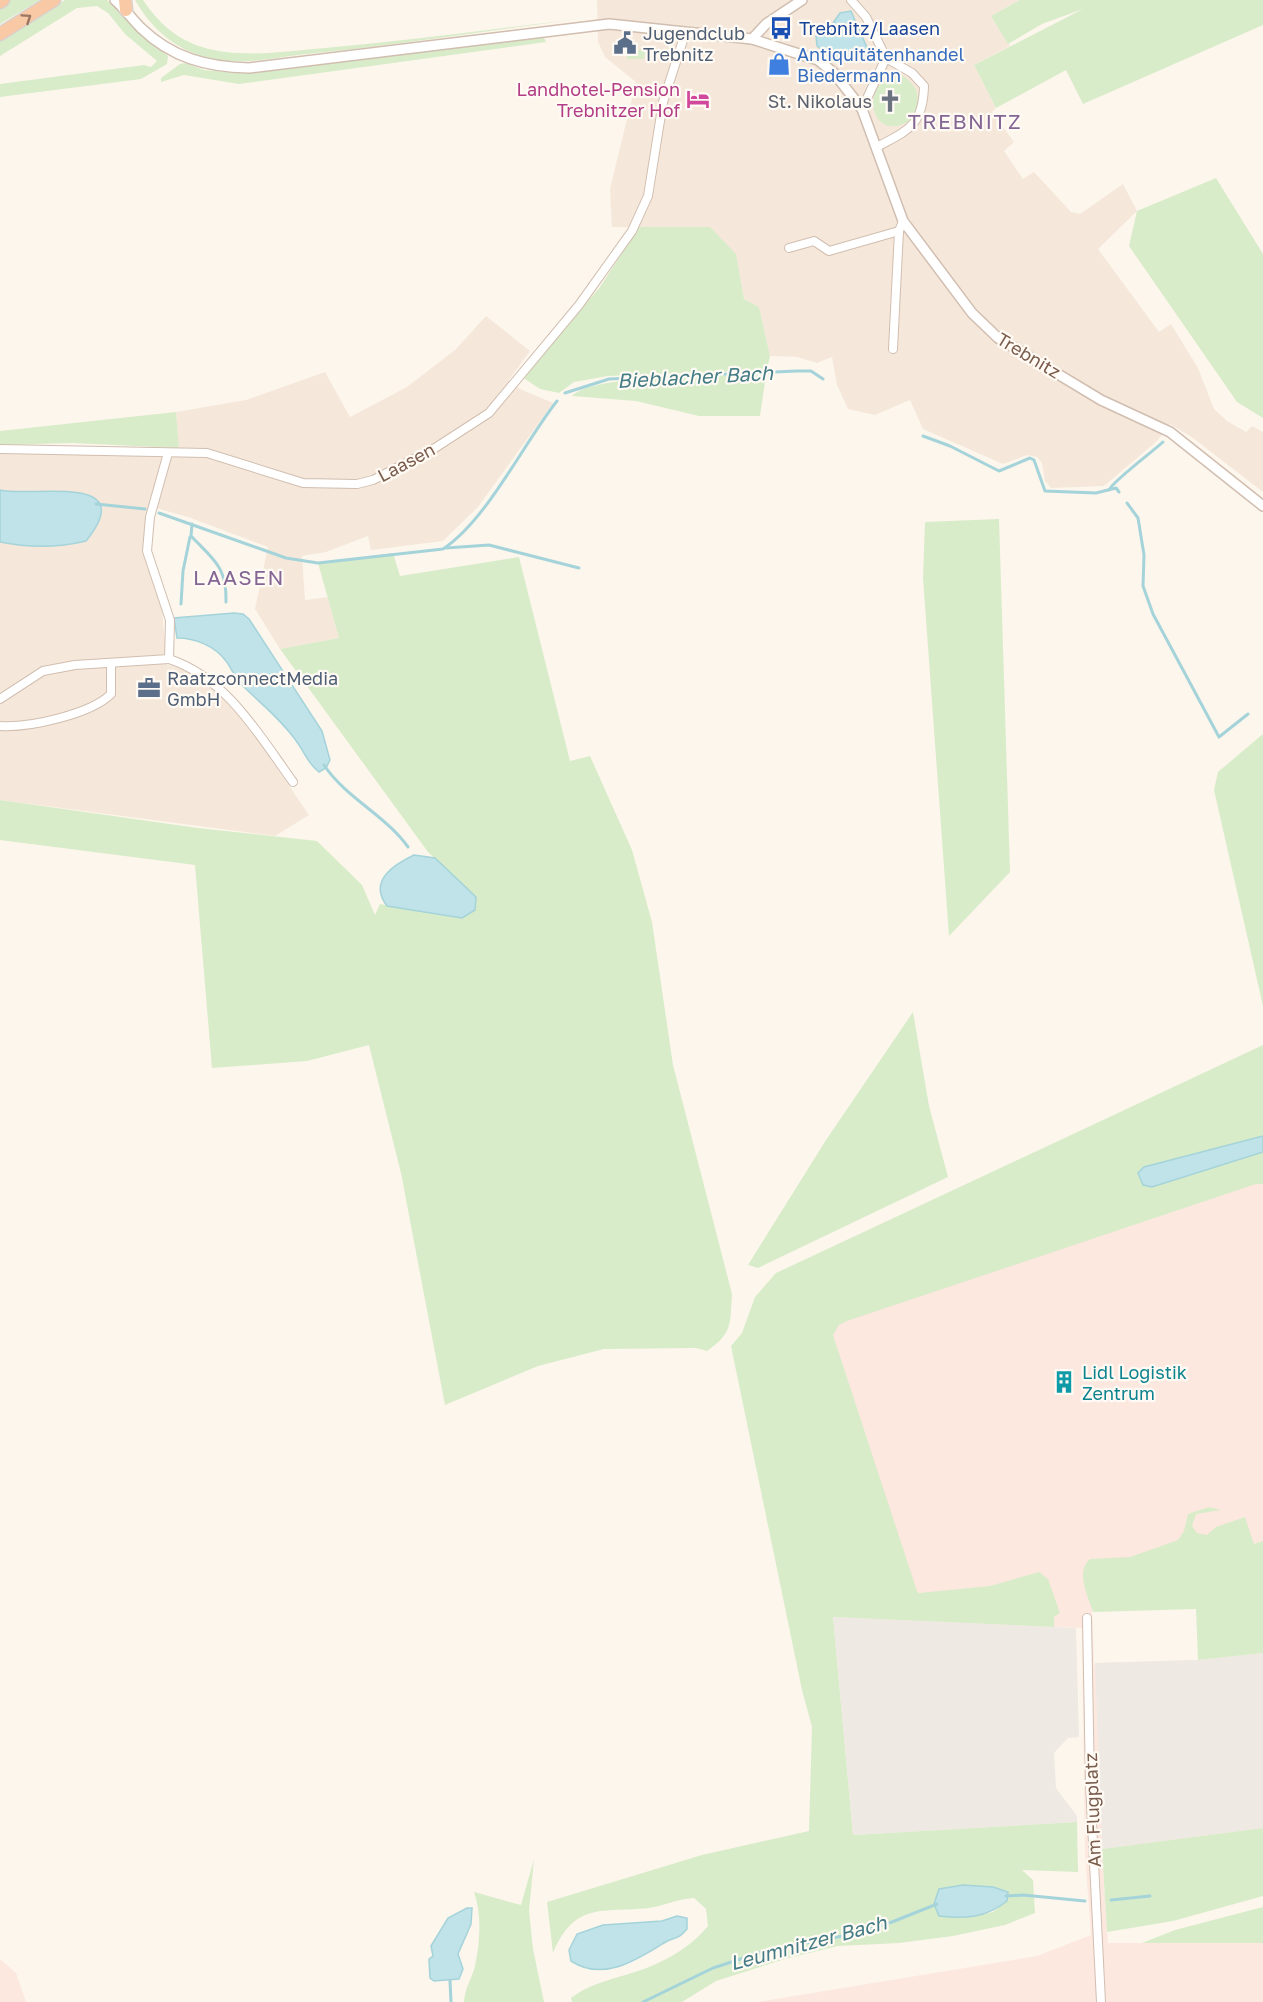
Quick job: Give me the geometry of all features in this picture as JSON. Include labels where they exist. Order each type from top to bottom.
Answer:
[{"type":"highway","points":[[0,34],[54,0]]},
{"type":"street","points":[[115,0],[124,3],[140,26],[165,47],[180,56],[218,68],[249,68],[609,24],[686,34],[752,39],[818,60],[834,73],[862,109],[886,58]]},
{"type":"street","points":[[752,39],[766,24],[802,0]]},
{"type":"street","points":[[851,0],[866,17],[886,58],[912,73],[924,86],[924,102],[920,117],[910,129],[877,147]]},
{"type":"street","name":"Laasen","points":[[0,449],[207,453],[303,483],[357,484],[373,480],[435,448],[489,413],[579,305],[619,250],[648,196],[663,102],[686,34]]},
{"type":"street","name":"Trebnitz","points":[[862,109],[903,220],[972,313],[998,338],[1101,400],[1170,432],[1263,506]]},
{"type":"street","points":[[893,350],[898,231],[903,220]]},
{"type":"street","points":[[789,248],[814,241],[829,251],[898,231]]},
{"type":"street","points":[[168,453],[150,517],[147,551],[170,620],[169,659]]},
{"type":"street","points":[[0,699],[43,671],[169,659],[187,665],[218,687],[242,710],[293,782]]},
{"type":"street","points":[[0,726],[31,724],[102,703],[111,694],[111,663]]},
{"type":"street","name":"Am Flugplatz","points":[[1087,1618],[1091,1800],[1101,2002]]},
{"type":"shaded area","points":[[597,0],[1020,0],[991,16],[1010,46],[974,65],[996,108],[992,112],[1014,142],[1004,151],[1023,179],[1034,172],[1071,212],[1080,214],[1123,184],[1137,211],[1098,249],[1159,332],[1171,324],[1198,368],[1214,409],[1227,421],[1246,432],[1252,426],[1263,432],[1263,492],[1193,438],[1170,424],[1157,441],[1104,486],[1051,488],[1045,481],[1042,463],[1037,457],[1027,455],[1003,464],[923,429],[910,400],[875,415],[848,409],[837,385],[832,357],[817,363],[797,357],[770,356],[759,307],[744,299],[736,255],[710,228],[612,227],[610,189],[636,82],[605,57],[598,42]]},
{"type":"shaded area","points":[[486,316],[530,351],[509,380],[520,389],[553,403],[478,507],[443,541],[371,550],[368,536],[326,552],[302,556],[305,600],[328,597],[339,638],[280,649],[255,609],[268,547],[188,517],[149,506],[142,550],[162,611],[167,665],[181,667],[200,679],[240,714],[309,815],[275,836],[0,800],[0,453],[179,455],[176,412],[246,400],[325,372],[350,417],[407,387],[455,350]]},
{"type":"shaded area","points":[[1263,1129],[1263,1566],[1091,1579],[1094,1666],[1095,1663],[1198,1660],[1263,1653],[1263,1828],[1102,1849],[1108,1943],[1263,1943],[1263,2002],[758,2002],[1037,1956],[1091,1935],[1085,1855],[1082,1628],[833,1617],[753,1336]]},
{"type":"shaded area","points":[[833,1617],[1076,1628],[1079,1737],[1068,1738],[1054,1753],[1056,1788],[1077,1816],[1077,1822],[853,1835]]},
{"type":"shaded area","points":[[1263,1653],[1263,1828],[1102,1849],[1095,1663],[1198,1660]]},
{"type":"shaded area","points":[[0,1959],[16,1973],[26,2002],[0,2002]]},
{"type":"green space","points":[[10,0],[40,0],[0,24],[0,6]]},
{"type":"green space","points":[[65,0],[107,0],[168,56],[167,64],[141,79],[0,97],[0,84],[144,65],[151,67],[157,61],[125,34],[108,13],[97,6],[77,8],[0,56],[0,39]]},
{"type":"green space","points":[[135,0],[143,0],[168,29],[193,44],[232,53],[279,52],[388,42],[578,19],[236,62],[212,59],[177,45],[149,21]]},
{"type":"green space","points":[[1020,0],[1263,0],[1263,25],[1083,104],[1066,70],[996,108],[974,65],[1083,9],[1042,24],[1008,44],[991,16]]},
{"type":"green space","points":[[542,34],[546,42],[239,84],[184,75],[161,82],[161,78],[180,64],[185,63],[204,70],[248,74]]},
{"type":"green space","points":[[627,49],[645,50],[644,59],[627,59]]},
{"type":"green space","points":[[902,75],[912,84],[917,93],[916,116],[901,125],[888,126],[879,120],[874,110],[873,99],[878,88],[887,79]]},
{"type":"green space","points":[[1216,178],[1263,254],[1263,418],[1237,402],[1129,246],[1137,211]]},
{"type":"green space","points":[[639,227],[710,227],[736,254],[744,299],[759,307],[770,356],[767,370],[608,376],[574,382],[559,393],[540,389],[522,377],[600,287]]},
{"type":"green space","points":[[766,375],[760,416],[699,416],[636,401],[572,396],[585,389],[607,383],[634,380],[664,377]]},
{"type":"green space","points":[[176,412],[179,448],[72,443],[0,445],[0,431]]},
{"type":"green space","points":[[999,519],[1010,872],[949,936],[923,578],[925,522]]},
{"type":"green space","points":[[393,553],[400,576],[519,557],[570,761],[590,756],[632,850],[652,922],[673,1065],[732,1294],[731,1313],[726,1333],[707,1351],[696,1348],[604,1349],[538,1366],[445,1405],[401,1173],[369,1045],[307,1061],[212,1068],[195,865],[0,840],[0,800],[198,828],[317,841],[362,885],[375,915],[380,904],[462,918],[476,897],[428,852],[280,649],[339,638],[318,563]]},
{"type":"green space","points":[[1263,734],[1263,1006],[1214,790],[1218,772]]},
{"type":"green space","points":[[913,1012],[929,1106],[948,1177],[758,1268],[748,1265],[826,1140]]},
{"type":"green space","points":[[1263,1045],[1263,1184],[1256,1184],[847,1321],[839,1325],[833,1335],[917,1591],[919,1593],[990,1586],[1039,1572],[1048,1579],[1060,1613],[1054,1617],[1054,1627],[833,1617],[853,1835],[1077,1822],[1078,1872],[1022,1870],[1033,1880],[1035,1913],[1005,1925],[953,1936],[899,1943],[838,1946],[785,1959],[716,1981],[682,2002],[572,2002],[571,1998],[586,1989],[656,1964],[693,1942],[708,1926],[706,1909],[694,1898],[649,1908],[592,1913],[581,1917],[571,1925],[553,1953],[547,1902],[702,1855],[809,1831],[812,1727],[802,1690],[731,1346],[742,1333],[755,1297],[776,1273]],"holes":[[[963,1885],[993,1887],[1008,1891],[1007,1901],[993,1912],[960,1918],[939,1889]]]},
{"type":"green space","points":[[1209,1507],[1221,1510],[1196,1514],[1192,1526],[1197,1533],[1207,1535],[1216,1527],[1245,1517],[1254,1544],[1263,1541],[1263,1653],[1198,1660],[1196,1609],[1093,1612],[1083,1577],[1083,1571],[1090,1559],[1130,1557],[1178,1540],[1184,1531],[1188,1514]]},
{"type":"green space","points":[[1263,1828],[1263,1896],[1173,1921],[1107,1932],[1102,1849]]},
{"type":"green space","points":[[534,1859],[529,1911],[533,1949],[544,2002],[464,2002],[475,1966],[479,1938],[479,1919],[474,1892],[521,1905]]},
{"type":"green space","points":[[1263,1907],[1263,1943],[1142,1943],[1175,1930]]},
{"type":"water","points":[[851,11],[872,59],[834,61],[817,46],[816,36],[826,33],[840,13]]},
{"type":"water","points":[[0,490],[75,492],[91,496],[100,505],[100,519],[86,541],[43,546],[0,542]]},
{"type":"water","points":[[243,614],[249,619],[322,731],[330,760],[326,768],[319,772],[309,762],[285,726],[240,682],[216,651],[191,639],[177,638],[174,618]]},
{"type":"water","points":[[414,855],[435,858],[476,897],[475,910],[462,918],[387,906],[380,889],[382,882],[391,869]]},
{"type":"water","points":[[1263,1136],[1263,1152],[1152,1187],[1143,1185],[1138,1173],[1144,1167]]},
{"type":"water","points":[[963,1885],[993,1887],[1008,1892],[1007,1901],[991,1911],[975,1916],[939,1916],[934,1904],[939,1889]]},
{"type":"water","points":[[467,1908],[472,1908],[471,1924],[458,1954],[463,1969],[459,1979],[434,1981],[430,1978],[429,1959],[433,1956],[431,1946],[448,1918]]},
{"type":"water","points":[[677,1916],[687,1918],[687,1929],[684,1933],[631,1962],[607,1969],[595,1969],[583,1967],[571,1961],[569,1950],[577,1934],[603,1925],[662,1921]]},
{"type":"waterway","name":"Bieblacher Bach","points":[[565,393],[609,379],[797,371],[811,371],[823,379]]},
{"type":"waterway","name":"Bieblacher Bach","points":[[159,513],[286,558],[318,563],[443,549],[475,520],[557,401]]},
{"type":"waterway","name":"Bieblacher Bach","points":[[923,436],[950,446],[999,471],[1030,458],[1034,460],[1045,491],[1096,493],[1116,488],[1119,492]]},
{"type":"waterway","points":[[1109,490],[1125,473],[1163,442]]},
{"type":"waterway","name":"Bieblacher Bach","points":[[1127,503],[1138,518],[1144,555],[1143,586],[1153,614],[1219,737],[1248,714]]},
{"type":"waterway","name":"Bieblacher Bach","points":[[96,504],[145,509]]},
{"type":"waterway","points":[[192,524],[191,536],[218,565],[224,580],[226,602]]},
{"type":"waterway","points":[[181,604],[183,571],[190,537]]},
{"type":"waterway","points":[[446,548],[489,545],[579,568]]},
{"type":"waterway","points":[[324,765],[343,787],[388,825],[408,847]]},
{"type":"waterway","name":"Leumnitzer Bach","points":[[1006,1896],[1023,1895],[1085,1901]]},
{"type":"waterway","name":"Leumnitzer Bach","points":[[1111,1900],[1150,1896]]},
{"type":"waterway","name":"Leumnitzer Bach","points":[[643,2002],[713,1968],[768,1950],[853,1934],[892,1922],[937,1904]]},
{"type":"waterway","points":[[450,1981],[451,2002]]},
{"type":"place","name":"Trebnitz/Laasen","points":[[781,28]]},
{"type":"place","name":"Jugendclub Trebnitz","points":[[625,43]]},
{"type":"place","name":"Antiquitätenhandel Biedermann","points":[[779,64]]},
{"type":"place","name":"Landhotel-Pension Trebnitzer Hof","points":[[698,99]]},
{"type":"place","name":"St. Nikolaus","points":[[890,101]]},
{"type":"place","name":"RaatzconnectMedia GmbH","points":[[149,688]]},
{"type":"place","name":"Lidl Logistik Zentrum","points":[[1064,1382]]},
{"type":"district","name":"TREBNITZ","points":[[965,121]]},
{"type":"district","name":"LAASEN","points":[[239,577]]}]
